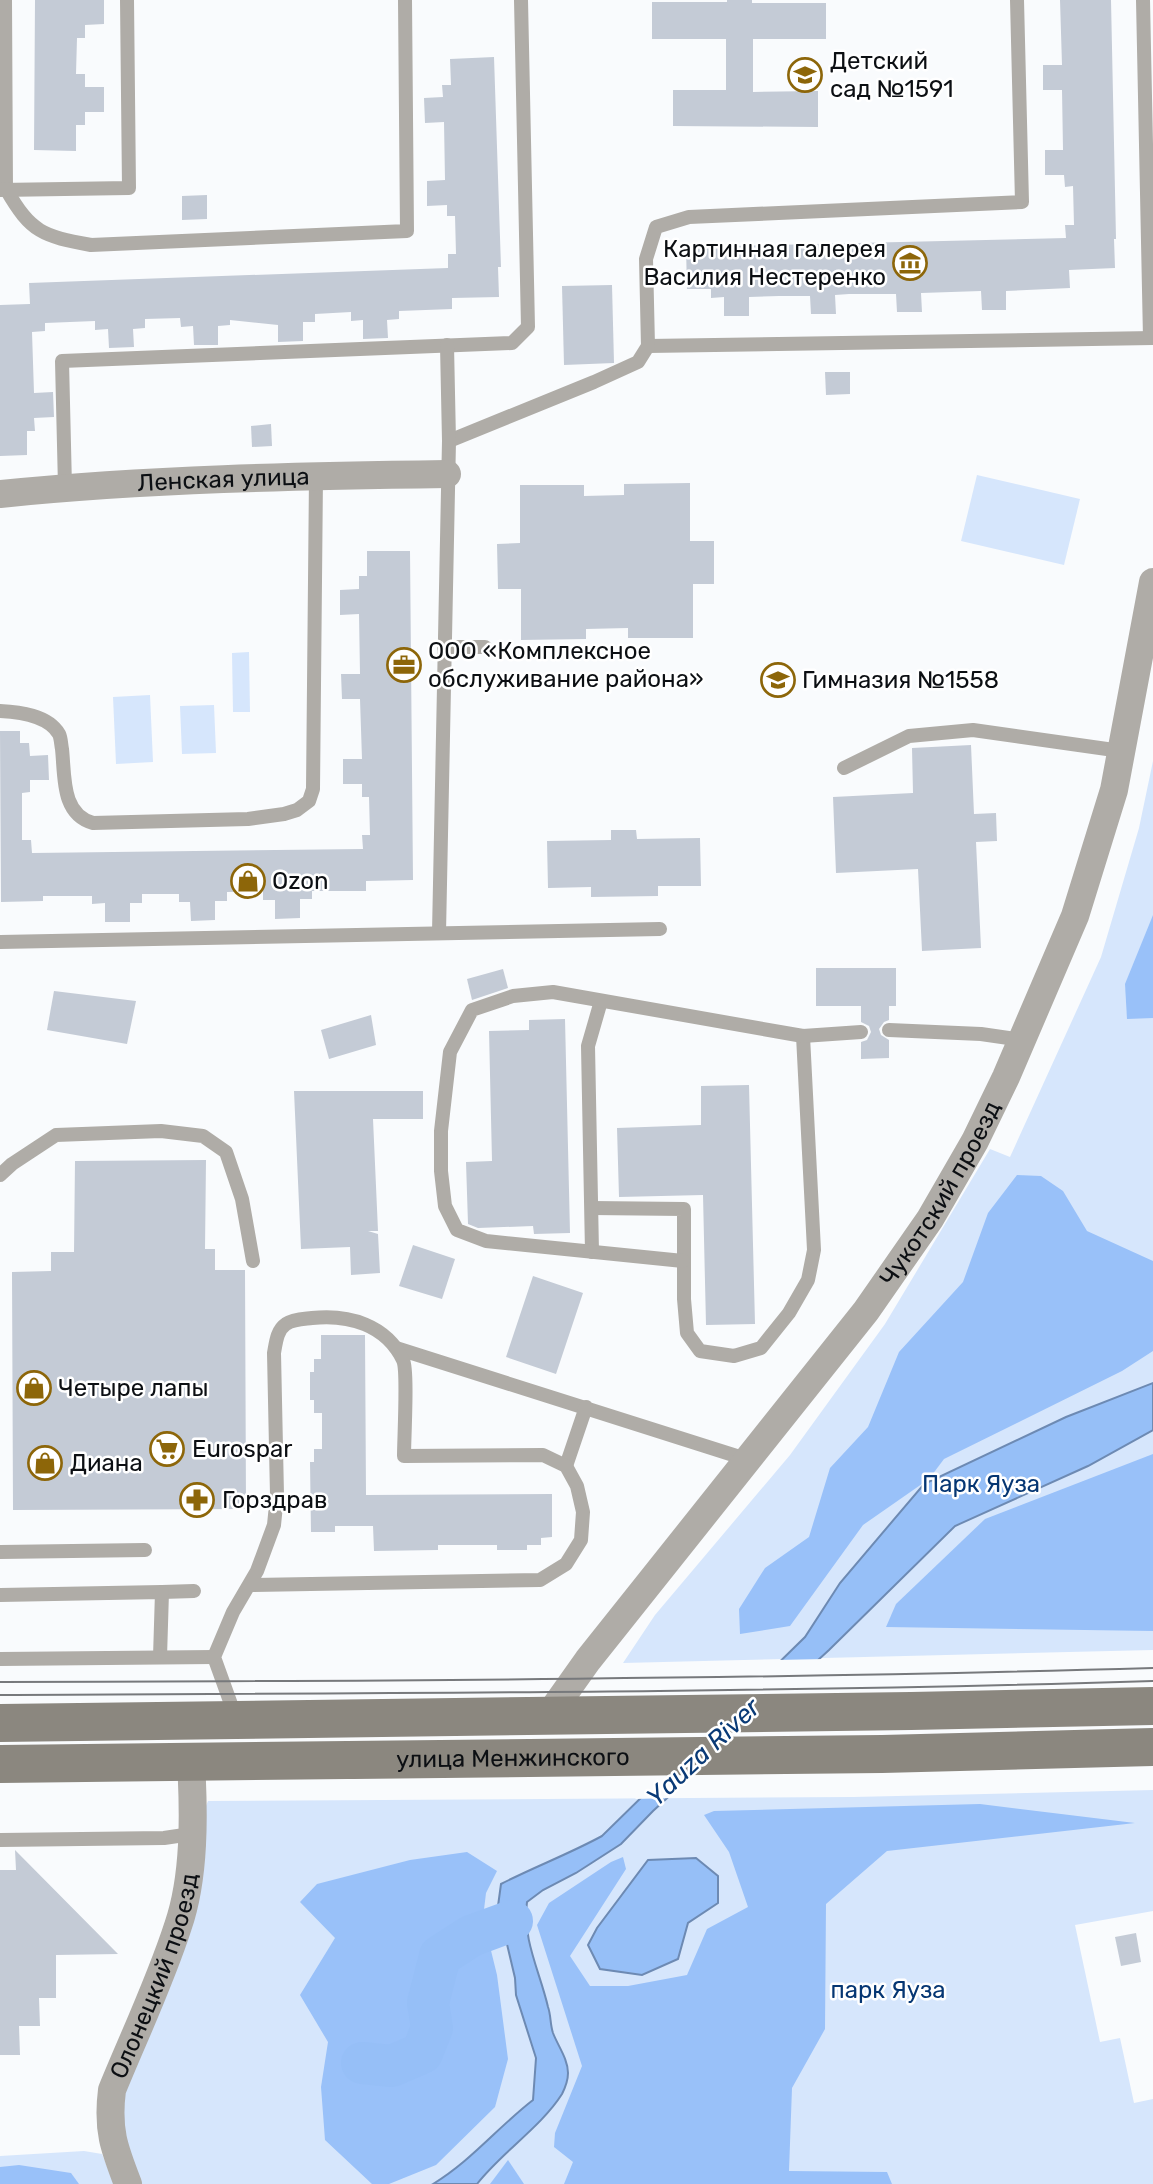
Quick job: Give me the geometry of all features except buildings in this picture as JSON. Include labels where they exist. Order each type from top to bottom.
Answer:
[{"type":"main road","name":"улица Менжинского","points":[[0,1723],[1153,1706]]},
{"type":"main road","name":"улица Менжинского","points":[[0,1764],[882,1754],[1153,1747]]},
{"type":"street","name":"Ленская улица","points":[[0,494],[75,492],[316,475],[447,474]]},
{"type":"street","name":"Чукотский проезд","points":[[566,1715],[588,1660],[866,1311],[930,1219],[975,1141],[1022,1040],[1074,916],[1114,790],[1153,582]]},
{"type":"street","name":"Олонецкий проезд","points":[[128,2184],[111,2136],[109,2112],[112,2090],[179,1925],[188,1882],[193,1797],[191,1762]]},
{"type":"lane","points":[[5,0],[3,190],[21,216],[50,237],[91,245],[407,231],[405,0]]},
{"type":"lane","points":[[3,190],[129,188],[127,0]]},
{"type":"lane","points":[[75,492],[62,361],[512,343],[528,327],[521,0]]},
{"type":"lane","points":[[449,441],[638,362],[648,346],[646,259],[656,227],[689,216],[1022,202],[1017,0]]},
{"type":"lane","points":[[648,346],[1152,338],[1143,0]]},
{"type":"lane","points":[[439,933],[449,441],[447,345]]},
{"type":"lane","points":[[0,711],[35,717],[50,723],[60,735],[68,797],[72,810],[81,820],[93,823],[248,819],[284,814],[303,806],[309,801],[313,789],[316,475]]},
{"type":"lane","points":[[444,647],[485,647]]},
{"type":"lane","points":[[844,768],[909,736],[973,730],[1121,751]]},
{"type":"lane","points":[[0,942],[660,929]]},
{"type":"lane","points":[[683,1261],[486,1241],[457,1230],[445,1206],[441,1171],[441,1131],[450,1052],[472,1010],[513,996],[553,992],[803,1036],[861,1032]]},
{"type":"lane","points":[[592,1252],[588,1046],[601,1001]]},
{"type":"lane","points":[[889,1030],[981,1034],[1022,1040]]},
{"type":"lane","points":[[592,1208],[684,1209],[683,1261],[687,1333],[700,1350],[734,1356],[761,1348],[789,1313],[808,1280],[814,1250],[803,1036]]},
{"type":"lane","points":[[0,1175],[56,1135],[161,1130],[203,1136],[226,1152],[243,1199],[253,1261]]},
{"type":"lane","points":[[237,1720],[214,1657],[233,1612],[257,1571],[274,1525],[277,1495],[274,1353],[277,1335],[286,1324],[329,1316],[366,1324],[391,1340],[405,1363],[404,1456],[543,1455],[566,1466],[577,1486],[583,1512],[581,1540],[566,1564],[540,1580],[249,1585]]},
{"type":"lane","points":[[396,1348],[746,1459]]},
{"type":"lane","points":[[566,1466],[586,1407]]},
{"type":"lane","points":[[0,1552],[145,1550]]},
{"type":"lane","points":[[0,1595],[194,1591]]},
{"type":"lane","points":[[160,1657],[162,1592]]},
{"type":"lane","points":[[0,1659],[214,1657]]},
{"type":"lane","points":[[0,1840],[164,1838],[191,1834]]},
{"type":"green space","points":[[977,475],[1080,499],[1064,565],[961,541]]},
{"type":"green space","points":[[249,652],[250,712],[233,712],[232,653]]},
{"type":"green space","points":[[150,695],[153,762],[116,764],[113,697]]},
{"type":"green space","points":[[214,705],[216,753],[182,754],[180,706]]},
{"type":"green space","name":"парк Яуза","points":[[1153,761],[1153,1650],[623,1663],[655,1615],[790,1455],[885,1324],[990,1149],[1010,1157],[1101,957],[1139,828]]},
{"type":"green space","name":"парк Яуза","points":[[1153,1790],[1153,1911],[1075,1925],[1100,2042],[1120,2038],[1134,2103],[1153,2099],[1153,2184],[138,2184],[122,2142],[121,2100],[208,1801],[853,1797]]},
{"type":"green space","points":[[84,2151],[102,2154],[114,2184],[0,2184],[0,2156]]},
{"type":"shaded area","points":[[1153,915],[1153,1018],[1127,1019],[1125,984]]},
{"type":"shaded area","points":[[1017,1175],[1041,1176],[1063,1191],[1087,1231],[1153,1261],[1153,1351],[1122,1371],[944,1459],[929,1479],[863,1525],[790,1626],[740,1634],[739,1609],[765,1568],[809,1537],[830,1468],[868,1427],[899,1352],[963,1282],[988,1213]]},
{"type":"shaded area","points":[[1153,1454],[1153,1631],[886,1627],[896,1604],[985,1519]]},
{"type":"shaded area","points":[[980,1804],[1135,1823],[887,1851],[826,1904],[825,2029],[792,2088],[789,2171],[887,2172],[892,2184],[564,2184],[573,2162],[554,2147],[555,2133],[582,2066],[537,1925],[549,1903],[623,1857],[626,1869],[570,1956],[590,1986],[628,1986],[687,1975],[707,1929],[748,1907],[729,1852],[704,1815],[714,1811]]},
{"type":"shaded area","points":[[467,1852],[497,1871],[486,1893],[483,1918],[497,1975],[508,2059],[495,2107],[436,2165],[389,2184],[372,2184],[325,2140],[321,2087],[328,2042],[300,1995],[335,1938],[300,1902],[317,1884],[410,1860]]},
{"type":"shaded area","points":[[508,2160],[524,2184],[490,2184]]},
{"type":"shaded area","points":[[19,2165],[71,2173],[79,2184],[0,2184],[0,2167]]},
{"type":"water","name":"Yauza River","points":[[1153,1383],[1153,1430],[1088,1466],[955,1526],[829,1650],[653,1811],[621,1844],[527,1902],[529,1942],[553,2033],[568,2068],[565,2086],[553,2106],[477,2184],[433,2184],[460,2165],[533,2100],[536,2058],[516,1995],[515,1978],[498,1906],[501,1884],[602,1836],[805,1637],[840,1583],[924,1484],[1066,1417]]},
{"type":"water","points":[[696,1858],[718,1876],[718,1903],[688,1923],[678,1959],[642,1975],[600,1969],[588,1945],[597,1928],[648,1860]]},
{"type":"pier","points":[[824,1659],[672,1798],[635,1799],[776,1660]]},
{"type":"waterway","points":[[362,2063],[392,2066],[422,2053],[432,2028],[428,2003],[440,1956],[471,1936],[512,1921]]},
{"type":"tram line","points":[[0,1682],[721,1677],[1153,1668]]},
{"type":"tram line","points":[[0,1695],[721,1690],[1153,1681]]},
{"type":"place","name":"Детский сад №1591","points":[[805,75]]},
{"type":"place","name":"Картинная галерея Василия Нестеренко","points":[[910,263]]},
{"type":"place","name":"ООО «Комплексное обслуживание района»","points":[[404,665]]},
{"type":"place","name":"Гимназия №1558","points":[[778,680]]},
{"type":"place","name":"Ozon","points":[[248,881]]},
{"type":"place","name":"Четыре лапы","points":[[34,1388]]},
{"type":"place","name":"Eurospar","points":[[167,1449]]},
{"type":"place","name":"Диана","points":[[45,1463]]},
{"type":"place","name":"Горздрав","points":[[197,1500]]},
{"type":"park label","name":"Парк Яуза","points":[[981,1484]]}]
